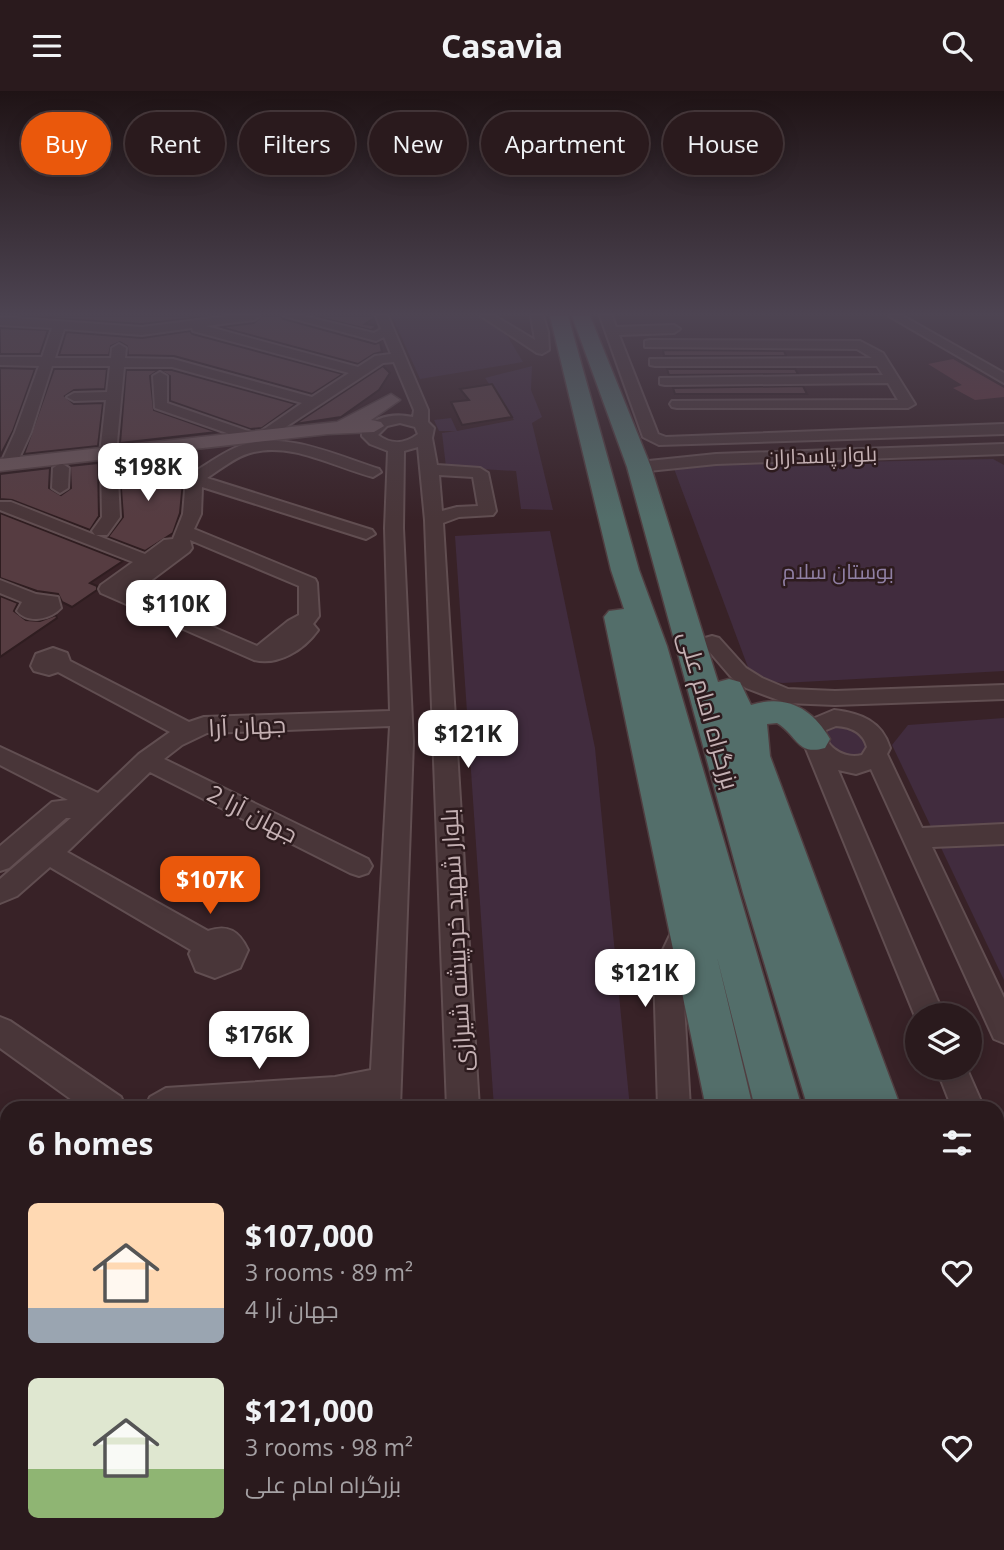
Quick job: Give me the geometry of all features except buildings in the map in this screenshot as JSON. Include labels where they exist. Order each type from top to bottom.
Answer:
[{"type":"highway","name":"بزرگراه امام علی","points":[[569,384],[625,570],[655,658],[777,1101]]},
{"type":"highway","name":"بزرگراه امام علی","points":[[607,384],[639,467],[763,893],[830,1101]]},
{"type":"highway","points":[[659,534],[691,582],[875,1101]]},
{"type":"highway","points":[[625,570],[611,588],[725,1096]]},
{"type":"highway","points":[[757,771],[750,724],[755,715],[777,710],[789,714],[802,722],[813,739]]},
{"type":"main road","points":[[3,468],[262,440],[328,428],[370,414],[391,400]]},
{"type":"main road","points":[[328,428],[382,434]]},
{"type":"main road","points":[[3,468],[61,478],[108,458],[160,456],[316,437],[382,434]]},
{"type":"street","points":[[3,468],[22,434],[40,384]]},
{"type":"street","points":[[101,531],[110,523],[111,517],[108,458],[114,384]]},
{"type":"street","points":[[160,384],[160,405],[262,440],[373,472]]},
{"type":"street","points":[[249,384],[314,402]]},
{"type":"street","points":[[193,476],[246,450],[342,384]]},
{"type":"street","name":"بلوار شهید خردپیشه شیرازی","points":[[385,1095],[402,718],[394,528],[382,434],[396,384]]},
{"type":"street","name":"بلوار شهید خردپیشه شیرازی","points":[[411,384],[421,410],[422,430],[450,488],[434,520],[463,1101]]},
{"type":"street","name":"بلوار پاسداران","points":[[632,384],[651,437],[664,442],[1004,429]]},
{"type":"street","points":[[749,384],[766,424]]},
{"type":"street","points":[[808,384],[818,404]]},
{"type":"street","points":[[677,404],[908,404],[895,384]]},
{"type":"street","points":[[74,397],[113,396]]},
{"type":"street","points":[[11,404],[33,404]]},
{"type":"street","points":[[400,419],[422,430],[413,444],[382,434],[400,419]]},
{"type":"street","points":[[976,430],[1000,451]]},
{"type":"street","points":[[0,436],[45,432]]},
{"type":"street","points":[[681,441],[673,447],[676,452],[716,459]]},
{"type":"street","points":[[113,585],[131,586],[183,548],[183,537],[194,504],[193,476],[198,463],[230,447]]},
{"type":"street","name":"بلوار پاسداران","points":[[639,467],[716,459],[1000,451]]},
{"type":"street","points":[[160,456],[183,465],[193,476],[366,534]]},
{"type":"street","points":[[434,520],[450,488]]},
{"type":"street","points":[[2,504],[147,561]]},
{"type":"street","points":[[183,537],[309,583],[309,616],[303,624],[308,630],[282,652],[270,653],[113,585],[183,537]]},
{"type":"street","points":[[0,586],[35,601]]},
{"type":"street","points":[[712,643],[739,673],[769,690],[840,709],[1004,692]]},
{"type":"street","points":[[59,664],[187,730]]},
{"type":"street","points":[[840,709],[817,725],[813,739],[924,1003]]},
{"type":"street","points":[[840,709],[873,733],[877,741],[876,755],[1004,1029]]},
{"type":"street","name":"جهان آرا","points":[[0,892],[8,888],[148,761],[187,730],[204,725],[402,718]]},
{"type":"street","points":[[813,739],[822,753],[842,763],[862,764],[876,755]]},
{"type":"street","points":[[0,755],[84,814],[92,813]]},
{"type":"street","name":"جهان آرا 2","points":[[148,761],[359,866]]},
{"type":"street","points":[[836,796],[841,779],[850,773],[869,776],[894,795]]},
{"type":"street","points":[[0,862],[68,801]]},
{"type":"street","points":[[915,838],[1004,834]]},
{"type":"street","points":[[48,853],[207,945]]},
{"type":"street","points":[[674,1101],[668,969],[688,925]]},
{"type":"street","points":[[0,1031],[100,1101]]},
{"type":"street","points":[[956,1080],[965,1101]]},
{"type":"street","points":[[197,1101],[335,1092],[385,1095]]},
{"type":"green space","points":[[489,384],[531,384],[542,417],[532,423],[553,510],[521,509],[516,471],[446,467],[442,433],[456,431],[439,431],[434,420],[451,418],[457,431],[514,420]]},
{"type":"green space","name":"بوستان سلام","points":[[993,459],[1004,465],[1004,671],[783,683],[766,681],[749,670],[673,466]]},
{"type":"green space","points":[[550,531],[595,748],[629,1101],[494,1101],[455,536]]},
{"type":"green space","points":[[1004,718],[1004,980],[892,745],[908,725]]},
{"type":"green space","points":[[831,722],[865,731],[869,755],[837,758],[820,729]]},
{"type":"shaded area","points":[[997,384],[1004,388],[1004,397],[975,400],[953,388],[962,385]]}]
